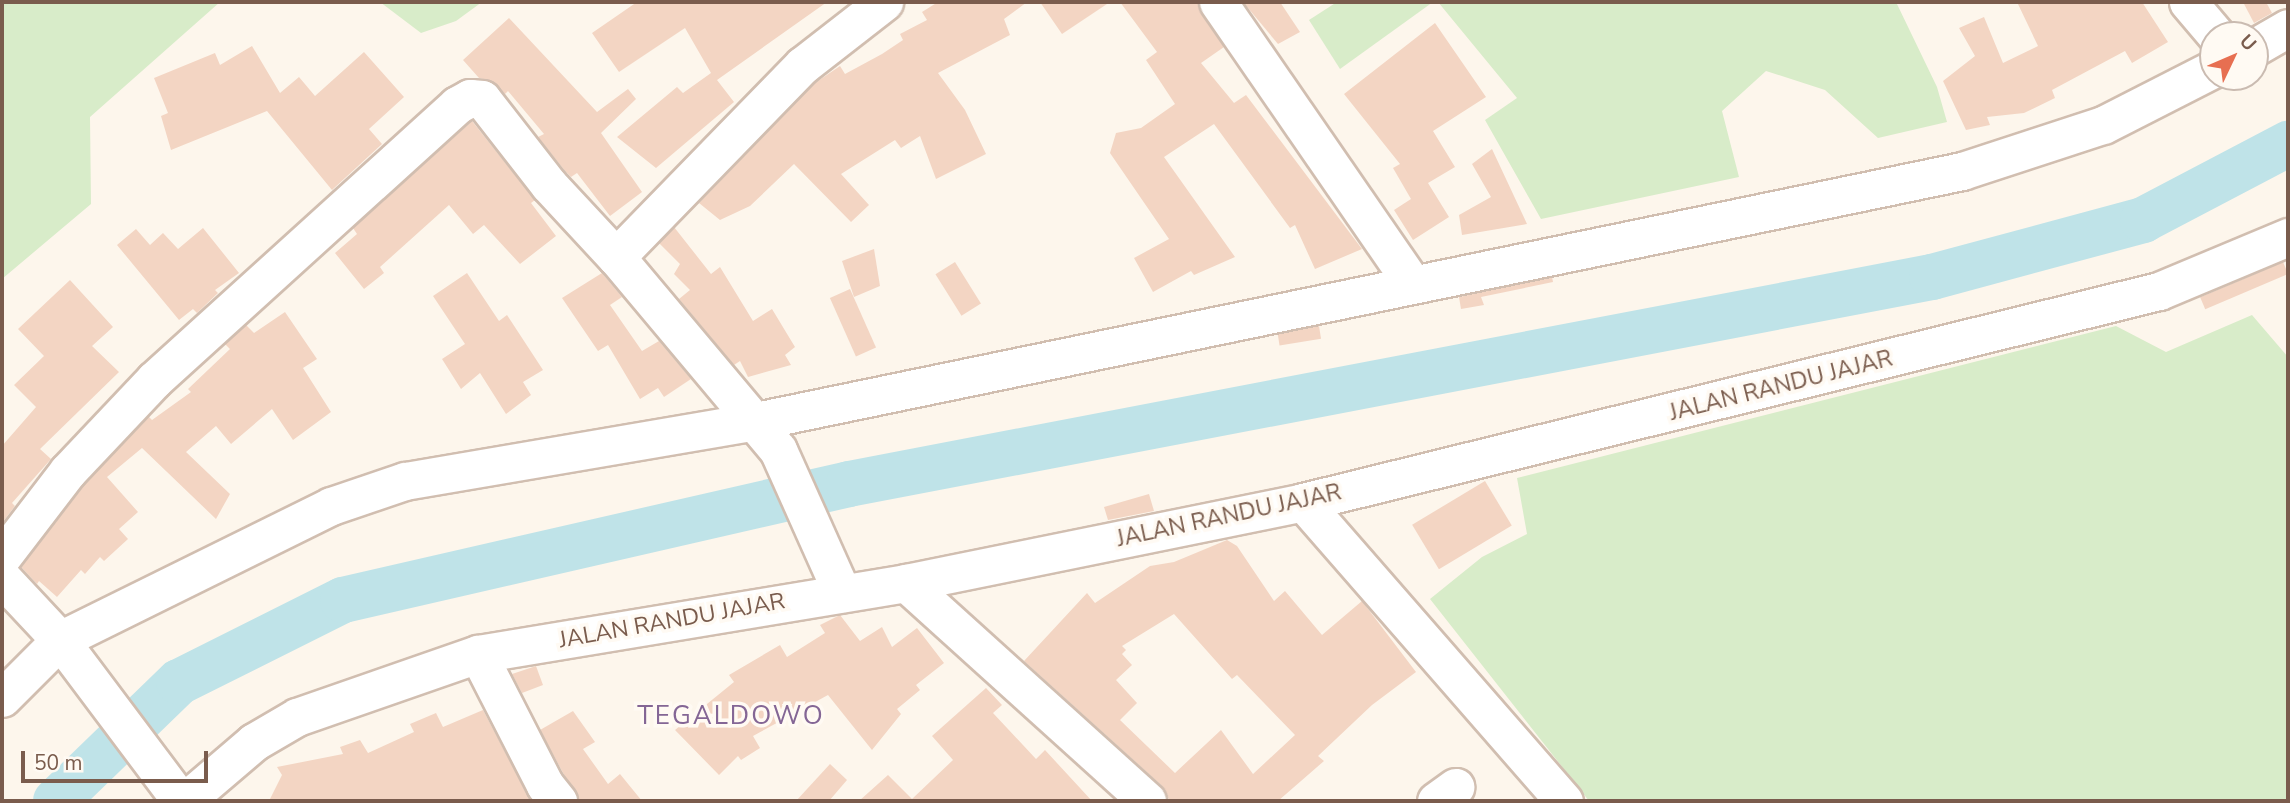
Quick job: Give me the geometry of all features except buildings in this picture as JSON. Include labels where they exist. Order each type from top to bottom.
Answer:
[{"type":"street","points":[[616,257],[803,65],[884,2]]},
{"type":"street","points":[[1218,2],[1412,283]]},
{"type":"street","points":[[2188,2],[2204,21]]},
{"type":"street","points":[[2269,39],[2288,29]]},
{"type":"street","points":[[2,698],[69,653],[274,532],[331,506],[405,481],[756,421],[1962,171],[2103,125],[2199,76]]},
{"type":"street","points":[[2,557],[68,471],[154,380],[457,105],[470,98],[482,99],[492,110],[549,185],[616,257],[778,450],[842,593]]},
{"type":"street","name":"JALAN RANDU JAJAR","points":[[177,794],[297,717],[478,654],[906,583],[1303,502],[2159,291],[2288,237]]},
{"type":"street","points":[[1303,502],[1564,801]]},
{"type":"street","points":[[2,578],[69,653],[177,794]]},
{"type":"street","points":[[906,583],[1147,801]]},
{"type":"street","points":[[478,654],[558,801]]},
{"type":"green space","points":[[2,2],[220,2],[90,117],[91,204],[2,279]]},
{"type":"green space","points":[[380,2],[482,2],[456,21],[421,33]]},
{"type":"green space","points":[[1337,2],[1433,2],[1340,69],[1309,20]]},
{"type":"green space","points":[[1438,2],[1896,2],[1937,87],[1947,122],[1878,138],[1825,90],[1766,71],[1722,111],[1739,177],[1541,219],[1485,120],[1517,98]]},
{"type":"green space","points":[[2252,315],[2288,357],[2288,801],[1589,801],[1430,599],[1482,557],[1527,534],[1517,478],[2116,326],[2166,352]]},
{"type":"waterway","points":[[56,801],[179,682],[343,600],[849,484],[1932,277],[2143,220],[2288,144]]},
{"type":"district","name":"TEGALDOWO","points":[[731,716]]}]
